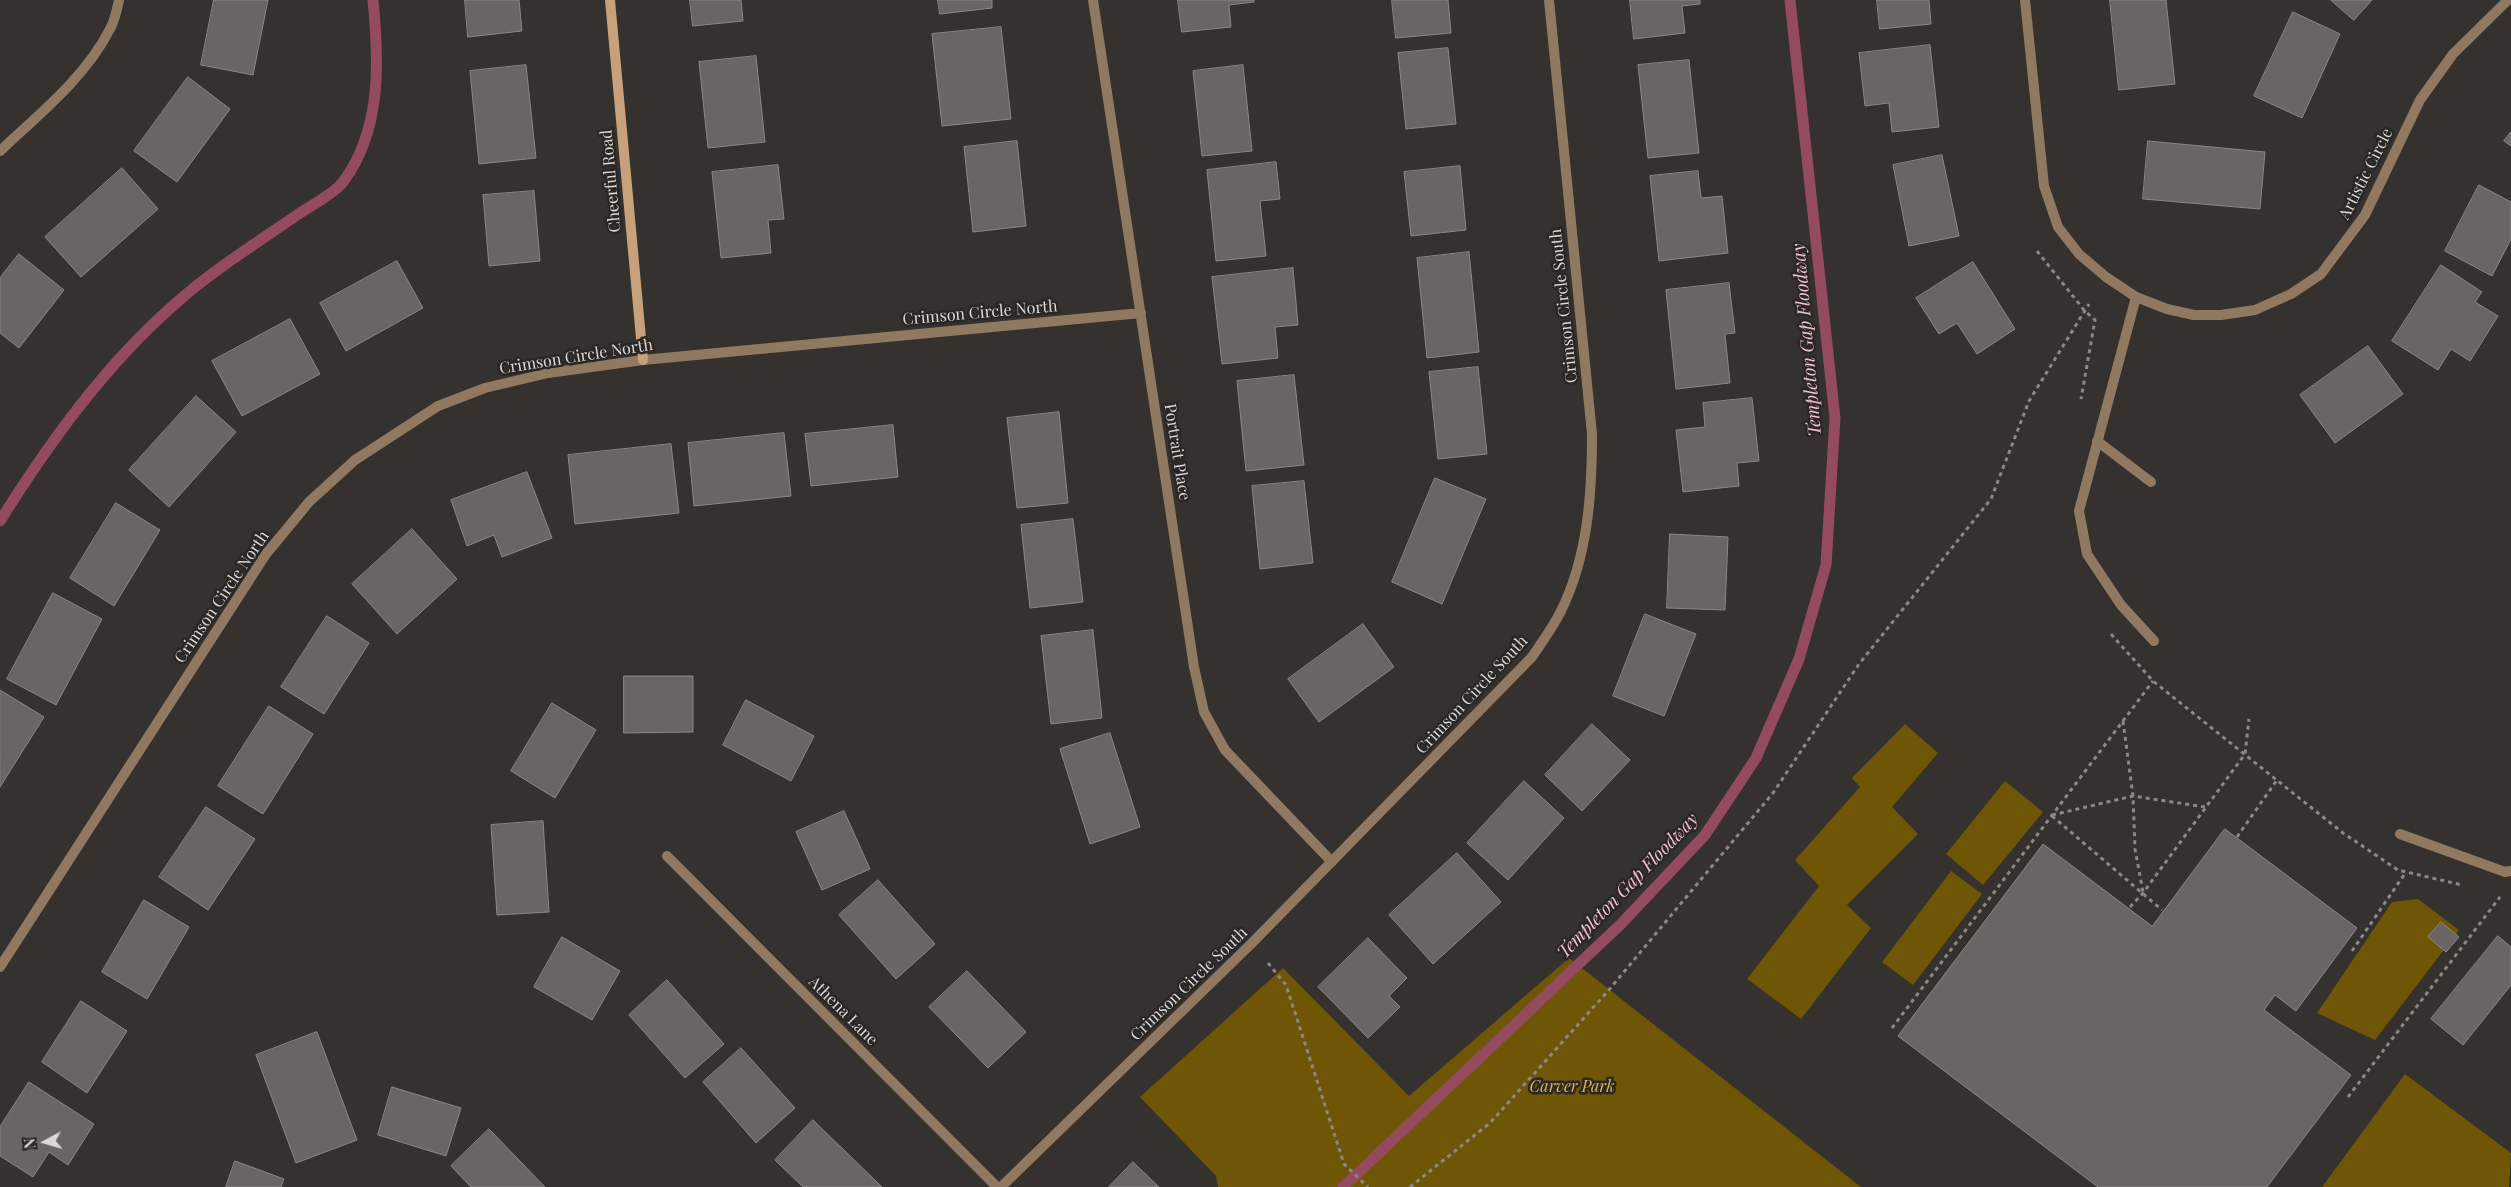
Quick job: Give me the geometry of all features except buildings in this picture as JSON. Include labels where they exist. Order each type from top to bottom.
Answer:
[{"type":"street","points":[[0,151],[57,97],[91,60],[111,28],[120,0]]},
{"type":"street","name":"Cheerful Road","points":[[610,0],[643,360]]},
{"type":"street","name":"Portrait Place","points":[[1093,0],[1194,667],[1204,712],[1226,750],[1332,862]]},
{"type":"street","name":"Crimson Circle South","points":[[1001,1187],[1332,862],[1532,657],[1561,612],[1576,572],[1588,522],[1592,477],[1592,434],[1549,0]]},
{"type":"street","name":"Artistic Circle","points":[[2025,0],[2044,186],[2058,228],[2079,254],[2106,277],[2136,297],[2167,309],[2194,315],[2221,315],[2255,310],[2291,294],[2321,274],[2365,214],[2420,100],[2453,54],[2508,0]]},
{"type":"street","points":[[2136,297],[2096,441],[2079,511],[2087,554],[2121,605],[2154,641]]},
{"type":"street","name":"Crimson Circle North","points":[[0,967],[266,554],[309,502],[355,460],[438,406],[485,388],[539,375],[643,360],[1141,313]]},
{"type":"street","points":[[2096,441],[2151,482]]},
{"type":"street","points":[[2400,834],[2505,872],[2511,871]]},
{"type":"street","name":"Athena Lane","points":[[667,856],[997,1187]]},
{"type":"path","points":[[2037,250],[2084,310],[2095,320],[2079,405]]},
{"type":"path","points":[[1410,1187],[1490,1123],[1608,991],[1773,793],[1859,664],[1991,499],[2029,401],[2089,304]]},
{"type":"path","points":[[2110,633],[2115,641],[2153,681],[2343,833],[2398,870],[2463,886]]},
{"type":"path","points":[[1892,1028],[2153,681]]},
{"type":"path","points":[[2130,907],[2143,893],[2245,754],[2249,719]]},
{"type":"path","points":[[2123,721],[2132,796],[2135,849],[2143,893]]},
{"type":"path","points":[[2237,837],[2277,780]]},
{"type":"path","points":[[2052,816],[2132,796],[2206,807]]},
{"type":"path","points":[[2052,816],[2162,910]]},
{"type":"path","points":[[2352,951],[2406,872]]},
{"type":"path","points":[[2348,1097],[2502,895],[2492,893]]},
{"type":"path","points":[[1265,958],[1286,985],[1344,1164],[1368,1187]]},
{"type":"green space","points":[[1905,724],[1938,753],[1892,807],[1918,834],[1847,905],[1871,928],[1801,1019],[1747,979],[1819,886],[1795,860],[1860,787],[1852,778]]},
{"type":"green space","points":[[2005,781],[2043,812],[1983,885],[1946,854]]},
{"type":"green space","points":[[1951,871],[1982,894],[1913,985],[1882,962]]},
{"type":"green space","points":[[2418,899],[2459,930],[2375,1040],[2317,1013],[2392,902]]},
{"type":"green space","name":"Carver Park","points":[[1569,958],[1861,1187],[1218,1187],[1216,1176],[1140,1097],[1283,968],[1409,1096]]},
{"type":"green space","points":[[2405,1074],[2511,1153],[2509,1187],[2322,1187]]},
{"type":"waterway","points":[[0,521],[58,434],[102,379],[149,328],[175,304],[220,268],[329,195],[343,182],[356,162],[365,140],[375,94],[376,47],[373,0]]},
{"type":"waterway","name":"Templeton Gap Floodway","points":[[1343,1187],[1621,924],[1705,835],[1756,758],[1799,659],[1826,565],[1835,418],[1790,0]]}]
